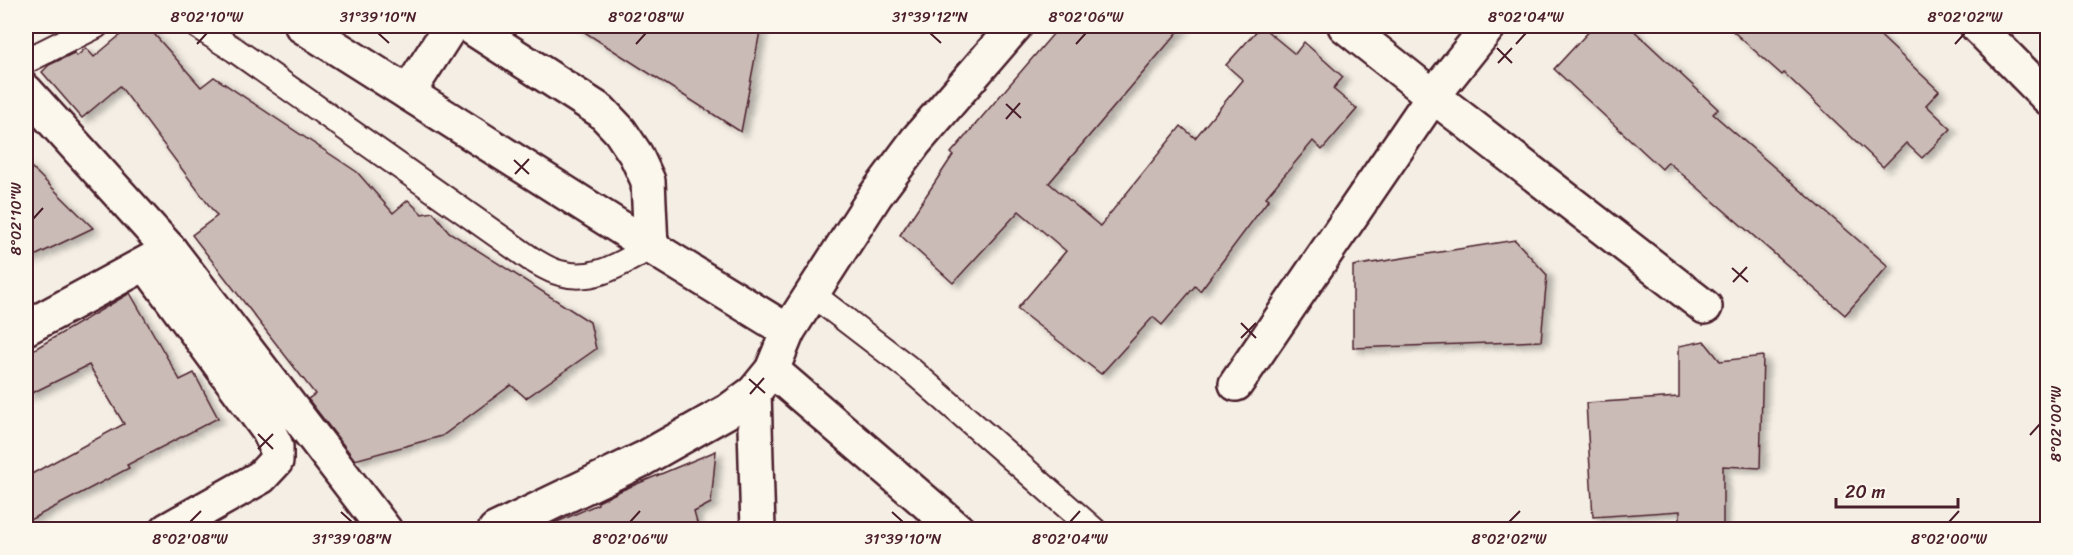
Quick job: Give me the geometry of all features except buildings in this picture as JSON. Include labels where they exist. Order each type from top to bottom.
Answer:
[{"type":"street","points":[[302,26],[788,331]]},
{"type":"street","points":[[408,93],[451,26]]},
{"type":"street","points":[[469,26],[601,111],[620,131],[636,155],[648,181],[651,247]]},
{"type":"street","points":[[495,530],[643,459],[728,411],[763,381],[788,331],[875,196],[916,141],[1016,26]]},
{"type":"street","points":[[1345,26],[1705,307]]},
{"type":"street","points":[[1236,384],[1433,96],[1489,26]]},
{"type":"street","points":[[1977,26],[2048,98]]},
{"type":"street","points":[[26,91],[158,257],[385,530]]},
{"type":"street","points":[[26,328],[158,257]]},
{"type":"street","points":[[158,257],[276,446],[276,461],[261,477],[167,530]]},
{"type":"street","points":[[758,530],[763,381]]},
{"type":"street","points":[[763,381],[957,530]]},
{"type":"lane","points":[[26,61],[96,26]]},
{"type":"lane","points":[[197,26],[235,50],[531,259],[559,273],[586,277],[610,270],[651,247]]},
{"type":"lane","points":[[812,294],[911,370],[1094,530]]}]
